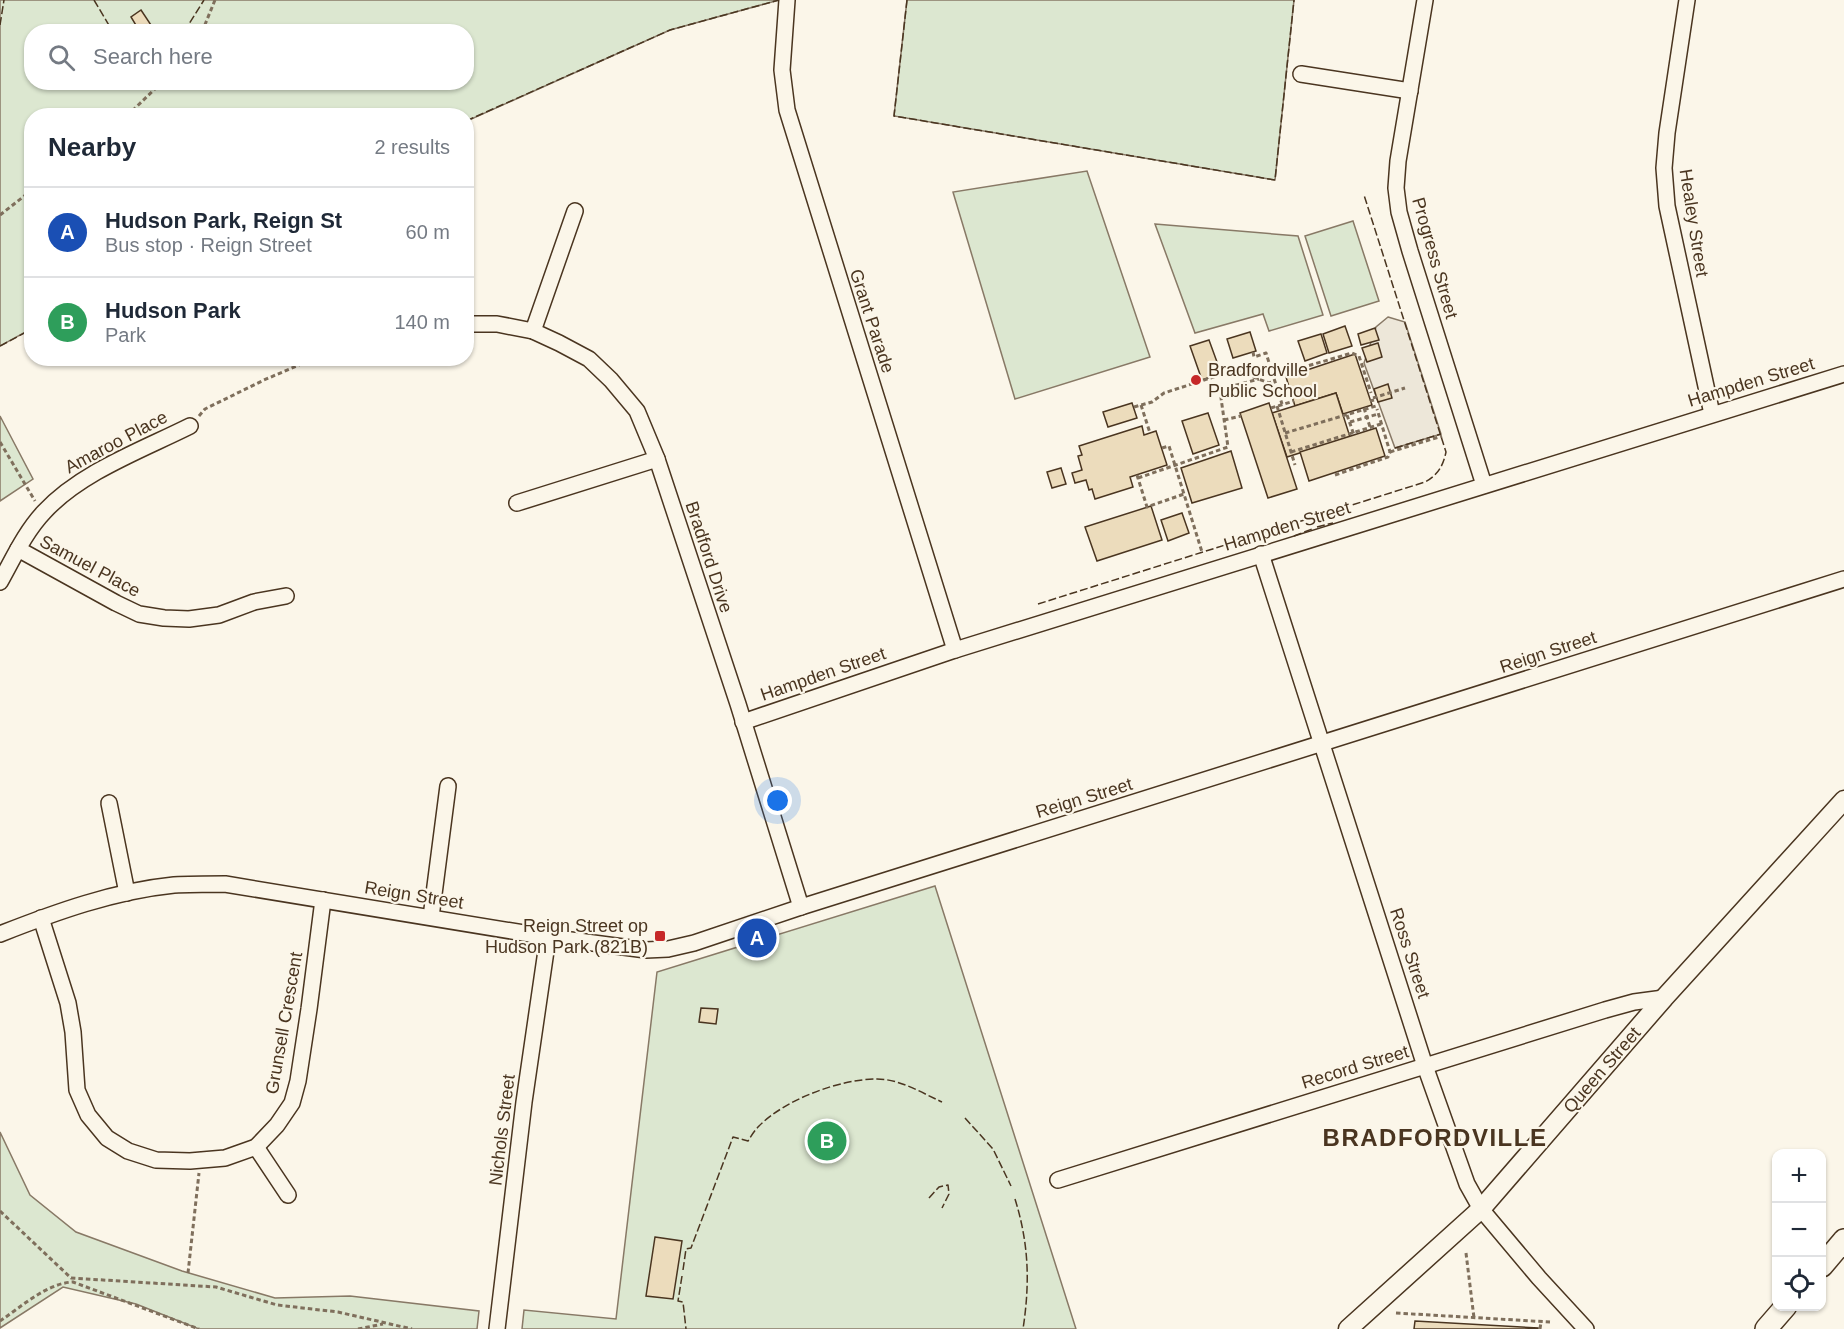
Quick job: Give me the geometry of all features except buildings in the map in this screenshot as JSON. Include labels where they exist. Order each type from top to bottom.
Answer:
[{"type":"main road","points":[[1826,1260],[1844,1240]]},
{"type":"main road","points":[[1766,1329],[1782,1311]]},
{"type":"street","name":"Grant Parade","points":[[787,0],[782,70],[787,110],[955,650]]},
{"type":"street","name":"Progress Street","points":[[1425,0],[1396,179],[1399,212],[1484,485]]},
{"type":"street","name":"Healey Street","points":[[1687,0],[1666,133],[1664,168],[1667,206],[1712,414]]},
{"type":"street","points":[[1301,74],[1410,92]]},
{"type":"street","points":[[533,331],[575,211]]},
{"type":"street","name":"Bradford Drive","points":[[474,324],[497,324],[533,331],[589,359],[612,380],[637,411],[657,459],[801,907]]},
{"type":"street","name":"Hampden Street","points":[[743,722],[955,650],[1844,374]]},
{"type":"street","name":"Amaroo Place","points":[[0,582],[18,549],[43,513],[71,488],[190,426]]},
{"type":"street","points":[[517,503],[657,459]]},
{"type":"street","name":"Samuel Place","points":[[18,549],[139,614],[189,619],[219,615],[254,602],[286,597]]},
{"type":"street","name":"Ross Street","points":[[1261,554],[1425,1066],[1467,1184],[1481,1209],[1586,1329]]},
{"type":"street","name":"Reign Street","points":[[0,934],[41,918],[127,893],[174,885],[225,884],[548,937],[646,950],[668,949],[694,943],[801,907],[1844,579]]},
{"type":"street","points":[[431,917],[448,786]]},
{"type":"street","name":"Queen Street","points":[[1348,1329],[1481,1209],[1664,998],[1844,800]]},
{"type":"street","points":[[109,802],[127,893]]},
{"type":"street","name":"Grunsell Crescent","points":[[41,918],[68,1003],[73,1032],[77,1090],[88,1115],[106,1138],[128,1151],[156,1160],[201,1160],[225,1158],[256,1148],[277,1125],[292,1103],[298,1081],[323,900]]},
{"type":"street","name":"Nichols Street","points":[[497,1329],[524,1102],[548,937]]},
{"type":"street","name":"Record Street","points":[[1059,1180],[1605,1010],[1634,1002],[1664,998]]},
{"type":"street","points":[[256,1148],[288,1195]]},
{"type":"path","points":[[204,24],[215,0]]},
{"type":"path","points":[[135,108],[154,90]]},
{"type":"path","points":[[0,216],[24,196]]},
{"type":"path","points":[[1348,347],[1350,353]]},
{"type":"path","points":[[1253,352],[1254,357],[1266,353],[1282,404]]},
{"type":"path","points":[[1273,376],[1350,353],[1359,356],[1372,398],[1405,388]]},
{"type":"path","points":[[1324,355],[1325,360]]},
{"type":"path","points":[[190,426],[205,409],[296,366]]},
{"type":"path","points":[[1134,407],[1152,402],[1164,393],[1235,370],[1269,383],[1274,381]]},
{"type":"path","points":[[1184,494],[1147,507],[1138,477],[1228,447],[1221,398],[1229,387],[1259,379]]},
{"type":"path","points":[[1271,408],[1294,401]]},
{"type":"path","points":[[1141,405],[1150,433]]},
{"type":"path","points":[[1277,406],[1295,465]]},
{"type":"path","points":[[1286,433],[1376,407],[1390,452],[1388,457],[1335,475]]},
{"type":"path","points":[[1364,409],[1370,427]]},
{"type":"path","points":[[1350,422],[1378,414]]},
{"type":"path","points":[[1347,415],[1354,434]]},
{"type":"path","points":[[1224,420],[1241,416]]},
{"type":"path","points":[[1291,452],[1381,424]]},
{"type":"path","points":[[1390,452],[1442,436]]},
{"type":"path","points":[[0,442],[43,513]]},
{"type":"path","points":[[1162,448],[1169,446],[1202,552]]},
{"type":"path","points":[[188,1273],[201,1160]]},
{"type":"path","points":[[0,1211],[74,1280],[199,1329]]},
{"type":"path","points":[[1466,1253],[1474,1318]]},
{"type":"path","points":[[0,1321],[50,1288],[74,1280],[216,1287],[277,1305],[324,1309],[412,1329]]},
{"type":"path","points":[[1396,1313],[1550,1322]]},
{"type":"path","points":[[1540,1329],[1541,1322]]},
{"type":"path","points":[[358,1329],[386,1324]]},
{"type":"green space","points":[[0,0],[779,0],[670,30],[474,118],[474,108],[24,108],[24,333],[0,346]]},
{"type":"green space","points":[[907,0],[1294,0],[1275,180],[894,116]]},
{"type":"green space","points":[[1087,171],[1150,357],[1015,399],[953,192]]},
{"type":"green space","points":[[1353,221],[1379,301],[1331,316],[1305,236]]},
{"type":"green space","points":[[1155,224],[1298,236],[1323,315],[1269,331],[1263,314],[1195,333]]},
{"type":"green space","points":[[0,416],[33,479],[0,501]]},
{"type":"green space","points":[[935,886],[1076,1329],[522,1329],[524,1310],[616,1319],[657,972]]},
{"type":"green space","points":[[0,1132],[30,1195],[76,1232],[182,1271],[275,1298],[350,1296],[479,1311],[477,1329],[199,1329],[136,1304],[63,1287],[0,1328]]},
{"type":"shaded area","points":[[1388,317],[1405,322],[1441,434],[1395,448],[1364,363],[1376,327]]},
{"type":"fence","points":[[0,25],[4,0]]},
{"type":"fence","points":[[94,0],[108,24]]},
{"type":"fence","points":[[189,24],[204,0]]},
{"type":"fence","points":[[474,117],[670,30],[779,0]]},
{"type":"fence","points":[[907,0],[894,116],[1275,180],[1294,0]]},
{"type":"fence","points":[[1038,604],[1425,482],[1437,473],[1446,452],[1364,195]]},
{"type":"fence","points":[[0,346],[24,333]]},
{"type":"fence","points":[[1395,448],[1441,434]]},
{"type":"fence","points":[[1317,527],[1333,523]]},
{"type":"fence","points":[[1294,536],[1312,529]]},
{"type":"fence","points":[[683,1270],[686,1249],[691,1248],[733,1137],[748,1141],[770,1116],[798,1099],[814,1092],[862,1080],[894,1081],[942,1102]]},
{"type":"fence","points":[[965,1118],[993,1149],[1011,1186]]},
{"type":"fence","points":[[929,1198],[939,1187],[948,1185],[949,1194],[942,1208]]},
{"type":"fence","points":[[1015,1199],[1026,1248],[1027,1264],[1027,1296],[1023,1329]]},
{"type":"fence","points":[[682,1276],[678,1301],[683,1302],[686,1329]]},
{"type":"place","name":"Bradfordville Public School","points":[[1196,380]]},
{"type":"place","name":"Reign Street op Hudson Park (821B)","points":[[660,936]]},
{"type":"place","name":"Hudson Park, Reign St","points":[[757,938]]},
{"type":"place","name":"Hudson Park","points":[[827,1141]]},
{"type":"district","name":"BRADFORDVILLE","points":[[1435,1137]]}]
